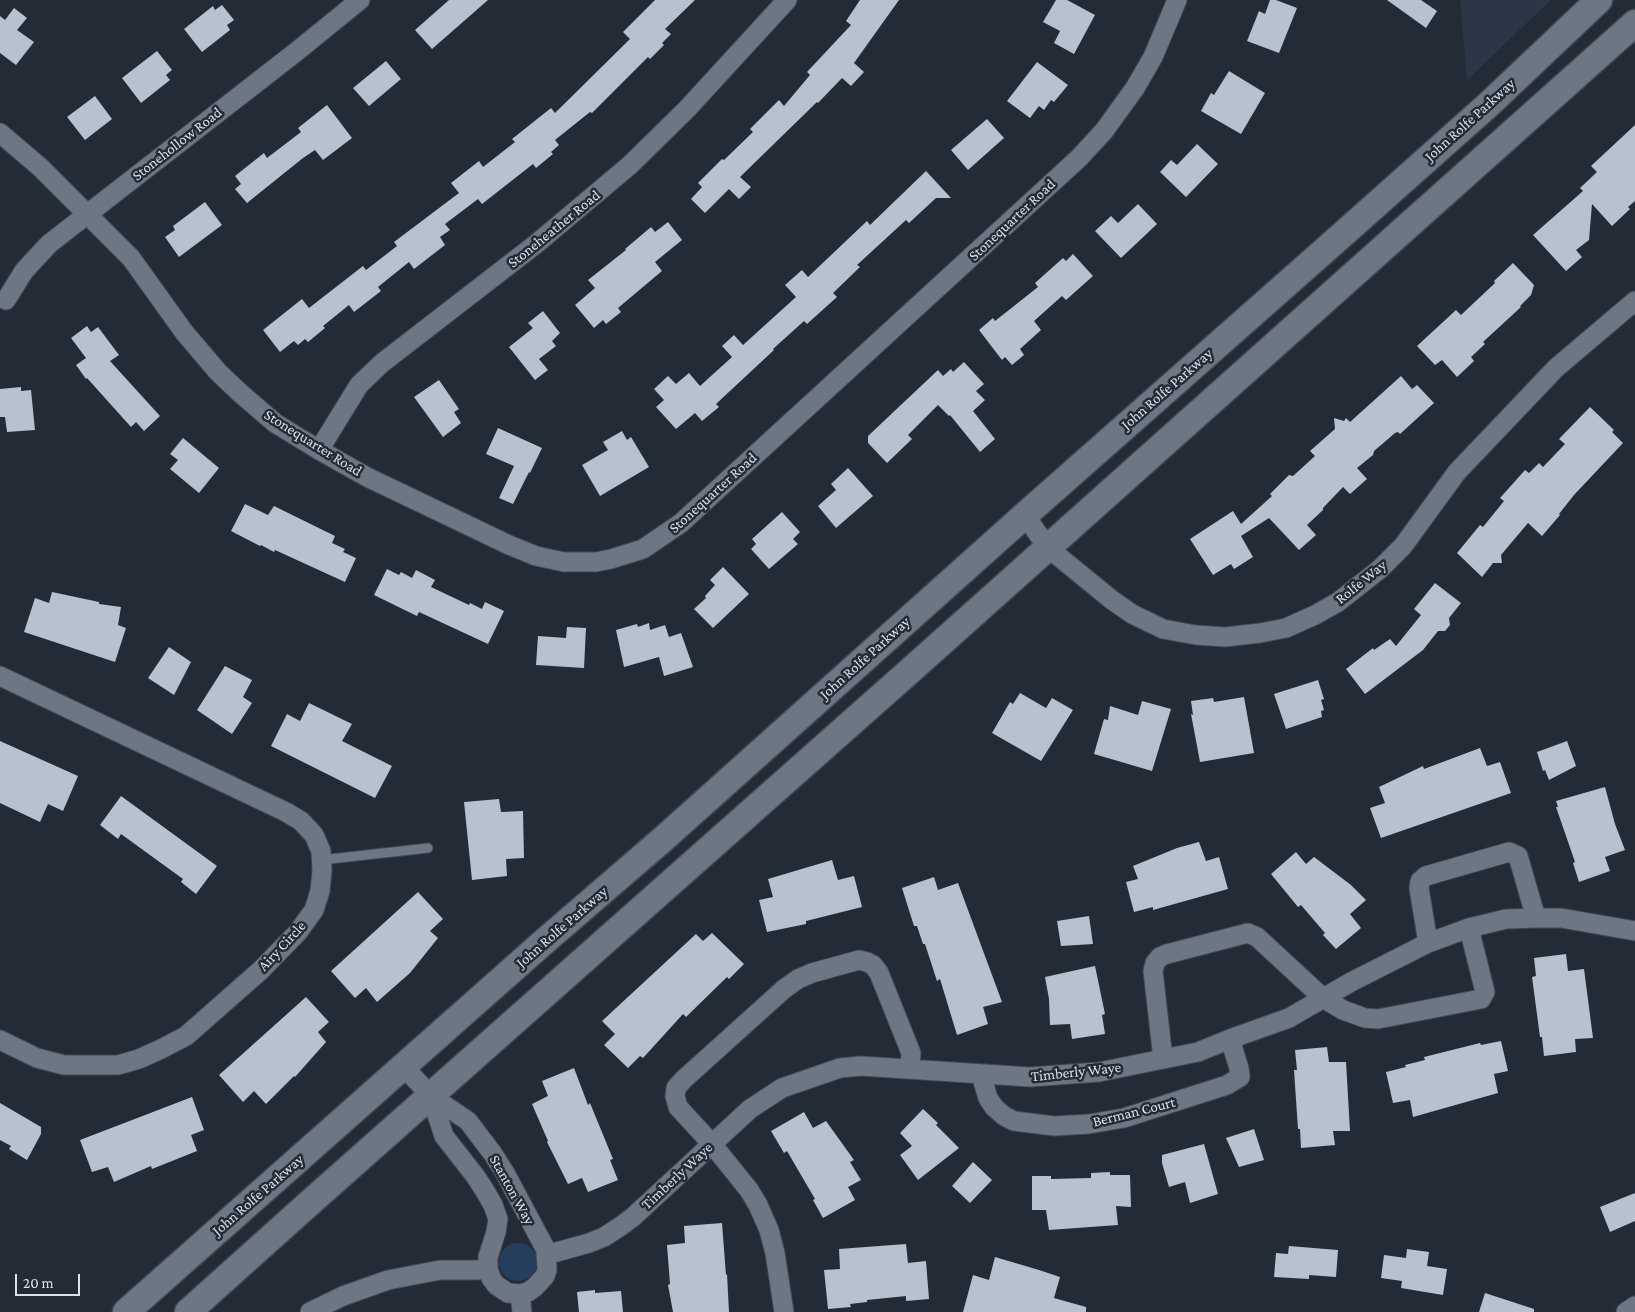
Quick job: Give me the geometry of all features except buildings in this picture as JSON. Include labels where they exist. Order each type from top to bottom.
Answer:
[{"type":"main road","name":"John Rolfe Parkway","points":[[126,1312],[546,940],[662,840],[1473,118],[1598,0]]},
{"type":"main road","points":[[188,1312],[882,696],[1635,23]]},
{"type":"street","name":"Stonehollow Road","points":[[6,300],[24,271],[49,244],[360,0]]},
{"type":"street","name":"Stoneheather Road","points":[[319,450],[359,385],[382,363],[536,244],[630,165],[687,109],[787,0]]},
{"type":"street","name":"Stonequarter Road","points":[[0,133],[41,168],[131,258],[184,332],[218,372],[275,423],[367,477],[509,545],[536,556],[564,562],[596,562],[643,549],[681,523],[1079,158],[1104,131],[1135,88],[1153,57],[1177,0]]},
{"type":"street","name":"Rolfe Way","points":[[1025,515],[1047,547],[1112,600],[1132,614],[1162,629],[1196,635],[1225,637],[1286,628],[1338,602],[1380,569],[1403,546],[1457,472],[1490,437],[1556,368],[1635,301]]},
{"type":"street","name":"Airy Circle","points":[[0,676],[286,812],[301,822],[314,835],[321,850],[320,891],[314,910],[298,932],[261,970],[186,1036],[139,1059],[118,1065],[64,1066],[37,1058],[0,1040]]},
{"type":"street","points":[[1428,943],[1419,888],[1420,881],[1426,876],[1509,852],[1518,856],[1536,918]]},
{"type":"street","name":"Timberly Waye","points":[[546,1255],[604,1237],[633,1217],[750,1109],[782,1088],[840,1068],[861,1066],[1030,1077],[1099,1072],[1198,1052],[1230,1038],[1289,1018],[1350,982],[1428,943],[1470,928],[1506,919],[1561,918],[1635,931]]},
{"type":"street","points":[[1164,1059],[1153,971],[1155,963],[1160,957],[1167,954],[1248,933],[1257,937],[1323,998],[1343,1010],[1365,1018],[1378,1019],[1481,999],[1485,992],[1470,928]]},
{"type":"street","points":[[784,1312],[775,1253],[769,1230],[758,1204],[712,1144],[678,1107],[675,1096],[676,1088],[682,1080],[784,989],[798,979],[812,973],[859,960],[873,965],[879,973],[911,1053],[910,1069]]},
{"type":"street","name":"Berman Court","points":[[981,1075],[988,1098],[994,1107],[1004,1116],[1014,1121],[1054,1126],[1089,1124],[1124,1118],[1227,1085],[1240,1077],[1230,1038]]},
{"type":"street","name":"Stanton Way","points":[[404,1067],[430,1096],[468,1121],[493,1154],[546,1250],[546,1255]]},
{"type":"street","name":"Stanton Way","points":[[430,1096],[444,1136],[481,1184],[493,1205],[498,1219],[488,1257],[488,1268]]},
{"type":"street","points":[[310,1312],[343,1296],[388,1280],[440,1270],[488,1268],[491,1278],[496,1285],[521,1303],[528,1292],[541,1282],[547,1270],[546,1255]]},
{"type":"street","points":[[1626,1312],[1635,1306]]},
{"type":"lane","points":[[321,860],[428,848]]},
{"type":"shaded area","points":[[1460,0],[1551,0],[1467,80]]},
{"type":"shaded area","points":[[518,1243],[525,1244],[531,1249],[536,1255],[536,1269],[531,1275],[525,1280],[518,1281],[511,1280],[505,1275],[500,1269],[499,1262],[500,1255],[505,1249],[511,1244]]}]
